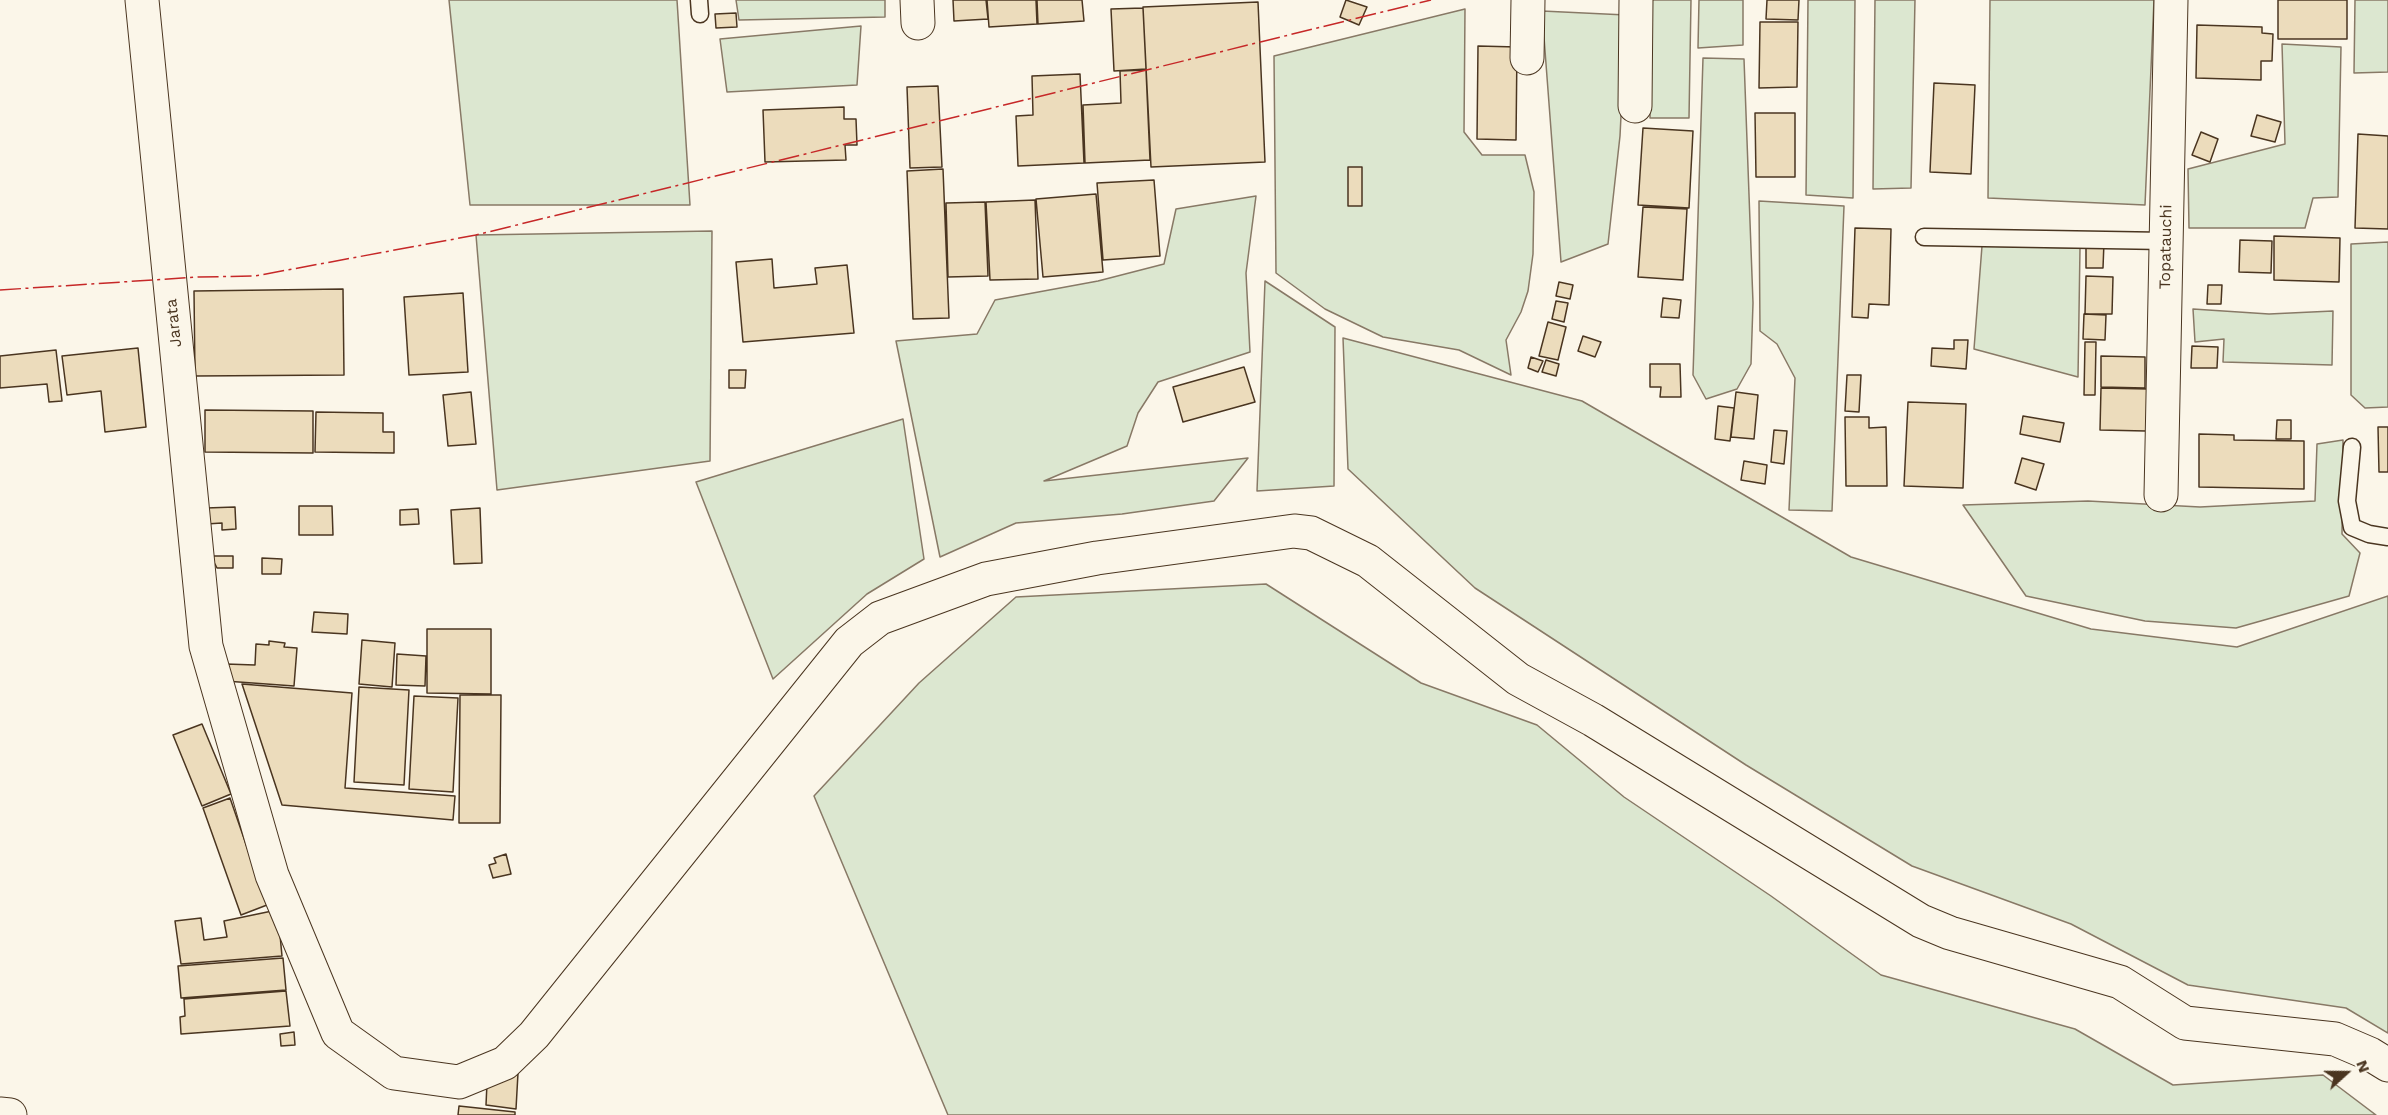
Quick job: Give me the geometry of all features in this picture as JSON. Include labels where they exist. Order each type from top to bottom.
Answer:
[{"type":"street","name":"Jarata","points":[[141,0],[206,646],[272,875],[338,1032],[394,1073],[459,1082],[505,1063],[534,1035],[849,642],[880,618],[986,579],[1097,558],[1294,531],[1311,533],[1368,561],[1518,679],[1593,720],[1921,921],[1950,933],[2120,982],[2185,1023],[2335,1039],[2370,1054],[2388,1065]]},
{"type":"street","points":[[1527,58],[1528,0]]},
{"type":"street","points":[[1635,106],[1636,0]]},
{"type":"street","name":"Topatauchi","points":[[2161,495],[2171,0]]},
{"type":"street","points":[[0,1114],[10,1115]]},
{"type":"lane","points":[[1924,237],[2166,241]]},
{"type":"lane","points":[[2352,447],[2347,501],[2352,527],[2369,534],[2388,537]]},
{"type":"green space","points":[[449,0],[677,0],[690,205],[470,205]]},
{"type":"green space","points":[[736,0],[885,0],[885,17],[739,20]]},
{"type":"green space","points":[[1652,0],[1691,0],[1689,118],[1650,118]]},
{"type":"green space","points":[[1699,0],[1743,0],[1743,45],[1698,48]]},
{"type":"green space","points":[[1808,0],[1855,0],[1853,198],[1806,195]]},
{"type":"green space","points":[[1875,0],[1915,0],[1911,188],[1873,189]]},
{"type":"green space","points":[[1990,0],[2154,0],[2145,205],[1988,198]]},
{"type":"green space","points":[[2355,0],[2388,0],[2388,72],[2354,73]]},
{"type":"green space","points":[[1465,9],[1464,132],[1482,155],[1525,155],[1534,192],[1533,254],[1528,291],[1521,312],[1506,340],[1511,375],[1459,350],[1383,337],[1325,309],[1276,273],[1274,56]]},
{"type":"green space","points":[[1542,11],[1626,15],[1620,136],[1608,244],[1561,262]]},
{"type":"green space","points":[[861,26],[857,85],[727,92],[720,39]]},
{"type":"green space","points":[[2282,44],[2341,47],[2338,197],[2313,198],[2305,228],[2189,228],[2188,169],[2285,144]]},
{"type":"green space","points":[[1703,58],[1744,59],[1753,303],[1751,364],[1737,389],[1706,399],[1693,375]]},
{"type":"green space","points":[[1256,196],[1246,273],[1250,352],[1158,382],[1138,413],[1127,446],[1044,481],[1248,458],[1214,501],[1122,514],[1016,523],[940,557],[896,341],[977,334],[995,300],[1098,281],[1164,264],[1176,209]]},
{"type":"green space","points":[[1759,201],[1844,206],[1832,511],[1789,510],[1795,378],[1777,344],[1760,331]]},
{"type":"green space","points":[[712,231],[710,461],[497,490],[476,235]]},
{"type":"green space","points":[[2388,242],[2388,407],[2365,408],[2351,395],[2351,244]]},
{"type":"green space","points":[[1982,246],[2080,248],[2078,377],[1974,349]]},
{"type":"green space","points":[[1265,281],[1335,327],[1334,486],[1257,491]]},
{"type":"green space","points":[[2193,309],[2269,314],[2333,311],[2332,365],[2223,362],[2224,339],[2195,342]]},
{"type":"green space","points":[[1343,338],[1582,401],[1851,557],[2091,629],[2237,647],[2388,596],[2388,1033],[2346,1008],[2188,985],[2071,924],[1912,866],[1746,765],[1475,588],[1348,469]]},
{"type":"green space","points":[[903,419],[924,559],[867,594],[773,679],[696,482]]},
{"type":"green space","points":[[2343,440],[2342,534],[2360,553],[2349,596],[2236,628],[2145,621],[2026,596],[1963,505],[2088,501],[2200,507],[2315,501],[2317,444]]},
{"type":"green space","points":[[1266,584],[1421,683],[1537,725],[1624,797],[1771,896],[1881,975],[2075,1029],[2173,1085],[2323,1075],[2376,1115],[948,1115],[814,796],[919,683],[1016,597]]},
{"type":"building","points":[[953,0],[986,0],[988,19],[954,21]]},
{"type":"building","points":[[987,0],[1036,0],[1037,24],[989,27]]},
{"type":"building","points":[[1037,0],[1082,0],[1084,21],[1038,24]]},
{"type":"building","points":[[1346,0],[1367,7],[1359,25],[1340,17]]},
{"type":"building","points":[[1767,0],[1799,0],[1798,20],[1766,19]]},
{"type":"building","points":[[2278,0],[2347,0],[2347,39],[2278,39]]},
{"type":"building","points":[[1258,2],[1265,162],[1151,167],[1143,7]]},
{"type":"building","points":[[1143,8],[1146,69],[1114,71],[1111,9]]},
{"type":"building","points":[[736,13],[737,27],[716,28],[715,14]]},
{"type":"building","points":[[1760,22],[1798,22],[1797,87],[1759,88]]},
{"type":"building","points":[[2197,25],[2262,27],[2262,33],[2273,34],[2272,61],[2261,61],[2261,80],[2196,78]]},
{"type":"building","points":[[1478,46],[1517,47],[1516,140],[1477,139]]},
{"type":"building","points":[[1146,70],[1150,160],[1085,163],[1083,105],[1121,103],[1120,71]]},
{"type":"building","points":[[1080,74],[1084,163],[1018,166],[1016,116],[1033,115],[1032,76]]},
{"type":"building","points":[[1934,83],[1975,85],[1971,174],[1930,172]]},
{"type":"building","points":[[938,86],[942,167],[910,168],[907,87]]},
{"type":"building","points":[[844,107],[844,119],[856,119],[857,145],[845,145],[846,160],[765,162],[763,110]]},
{"type":"building","points":[[1755,113],[1795,113],[1795,177],[1756,177]]},
{"type":"building","points":[[2257,115],[2281,122],[2275,142],[2251,136]]},
{"type":"building","points":[[1643,128],[1693,131],[1689,208],[1638,205]]},
{"type":"building","points":[[2201,132],[2218,139],[2210,162],[2192,155]]},
{"type":"building","points":[[2358,134],[2388,136],[2388,229],[2355,228]]},
{"type":"building","points":[[1348,167],[1362,167],[1362,206],[1348,206]]},
{"type":"building","points":[[943,169],[949,318],[913,319],[907,171]]},
{"type":"building","points":[[1154,180],[1160,256],[1103,260],[1097,183]]},
{"type":"building","points":[[1096,194],[1103,272],[1043,277],[1036,199]]},
{"type":"building","points":[[1035,200],[1038,279],[990,280],[986,202]]},
{"type":"building","points":[[985,202],[988,276],[948,277],[946,203]]},
{"type":"building","points":[[1643,207],[1687,209],[1683,280],[1638,277]]},
{"type":"building","points":[[1855,228],[1891,229],[1889,305],[1869,304],[1868,318],[1852,317]]},
{"type":"building","points":[[2274,236],[2340,238],[2339,282],[2274,280]]},
{"type":"building","points":[[2240,240],[2272,241],[2271,273],[2239,272]]},
{"type":"building","points":[[2086,242],[2104,242],[2103,268],[2086,268]]},
{"type":"building","points":[[772,259],[774,288],[817,284],[815,268],[847,265],[854,333],[743,342],[736,262]]},
{"type":"building","points":[[2086,276],[2113,277],[2112,314],[2085,314]]},
{"type":"building","points":[[1559,282],[1573,285],[1570,299],[1556,296]]},
{"type":"building","points":[[2208,285],[2222,285],[2221,304],[2207,304]]},
{"type":"building","points":[[343,289],[344,375],[195,376],[194,291]]},
{"type":"building","points":[[463,293],[468,372],[409,375],[404,297]]},
{"type":"building","points":[[1663,298],[1681,300],[1679,318],[1661,317]]},
{"type":"building","points":[[1556,301],[1568,303],[1564,322],[1552,319]]},
{"type":"building","points":[[2084,314],[2106,315],[2105,340],[2083,339]]},
{"type":"building","points":[[1548,322],[1566,327],[1558,360],[1539,356]]},
{"type":"building","points":[[1583,336],[1601,342],[1595,357],[1578,351]]},
{"type":"building","points":[[1954,340],[1968,340],[1966,369],[1931,366],[1932,348],[1954,349]]},
{"type":"building","points":[[2085,342],[2096,342],[2095,395],[2084,395]]},
{"type":"building","points":[[2192,346],[2218,347],[2217,368],[2191,368]]},
{"type":"building","points":[[138,348],[146,427],[105,432],[101,391],[67,395],[62,356]]},
{"type":"building","points":[[56,350],[62,401],[49,402],[47,384],[0,388],[0,356]]},
{"type":"building","points":[[2101,356],[2145,357],[2145,388],[2101,387]]},
{"type":"building","points":[[1531,357],[1543,361],[1538,372],[1528,368]]},
{"type":"building","points":[[1546,360],[1559,364],[1556,376],[1542,372]]},
{"type":"building","points":[[1650,364],[1680,364],[1681,397],[1660,397],[1661,387],[1650,387]]},
{"type":"building","points":[[1244,367],[1255,402],[1183,422],[1173,387]]},
{"type":"building","points":[[729,370],[746,370],[745,388],[729,388]]},
{"type":"building","points":[[1847,375],[1861,375],[1859,412],[1845,411]]},
{"type":"building","points":[[2101,388],[2148,389],[2146,431],[2100,430]]},
{"type":"building","points":[[471,392],[476,444],[448,446],[443,395]]},
{"type":"building","points":[[1736,392],[1758,395],[1754,439],[1731,437]]},
{"type":"building","points":[[1908,402],[1966,404],[1963,488],[1904,486]]},
{"type":"building","points":[[1718,406],[1734,408],[1730,441],[1715,439]]},
{"type":"building","points":[[205,410],[313,411],[313,453],[205,452]]},
{"type":"building","points":[[316,412],[383,413],[383,432],[394,432],[394,453],[315,452]]},
{"type":"building","points":[[2023,416],[2064,423],[2060,442],[2020,434]]},
{"type":"building","points":[[1845,417],[1869,417],[1869,428],[1886,427],[1887,486],[1846,486]]},
{"type":"building","points":[[2277,420],[2291,420],[2291,439],[2276,439]]},
{"type":"building","points":[[2378,427],[2388,427],[2388,472],[2379,472]]},
{"type":"building","points":[[1774,430],[1787,431],[1784,464],[1771,462]]},
{"type":"building","points":[[2199,434],[2234,435],[2234,440],[2304,441],[2304,489],[2199,487]]},
{"type":"building","points":[[2022,458],[2044,464],[2036,490],[2015,483]]},
{"type":"building","points":[[1744,461],[1767,465],[1765,484],[1741,480]]},
{"type":"building","points":[[299,506],[332,506],[333,535],[299,535]]},
{"type":"building","points":[[235,507],[236,529],[222,530],[222,523],[206,524],[206,508]]},
{"type":"building","points":[[480,508],[482,563],[454,564],[451,510]]},
{"type":"building","points":[[418,509],[419,524],[400,525],[400,510]]},
{"type":"building","points":[[209,556],[233,556],[233,568],[217,568],[215,564],[209,563]]},
{"type":"building","points":[[262,558],[282,559],[281,574],[262,574]]},
{"type":"building","points":[[314,612],[348,614],[347,634],[312,632]]},
{"type":"building","points":[[427,629],[491,629],[491,694],[427,693]]},
{"type":"building","points":[[362,640],[395,643],[392,687],[359,684]]},
{"type":"building","points":[[269,641],[285,643],[284,647],[297,648],[294,686],[225,681],[226,664],[255,665],[256,644],[269,645]]},
{"type":"building","points":[[397,654],[426,656],[425,686],[396,685]]},
{"type":"building","points":[[242,684],[352,693],[345,788],[455,796],[453,820],[282,805]]},
{"type":"building","points":[[359,687],[409,690],[404,785],[354,782]]},
{"type":"building","points":[[460,695],[501,695],[500,823],[459,823]]},
{"type":"building","points":[[414,696],[458,698],[453,792],[409,789]]},
{"type":"building","points":[[202,724],[231,794],[202,806],[173,735]]},
{"type":"building","points":[[230,798],[267,905],[241,915],[203,808]]},
{"type":"building","points":[[506,854],[511,874],[493,878],[489,865],[496,863],[494,858]]},
{"type":"building","points":[[272,911],[280,935],[282,956],[181,964],[175,921],[201,918],[204,940],[227,937],[224,921]]},
{"type":"building","points":[[283,958],[286,990],[181,998],[178,966]]},
{"type":"building","points":[[286,991],[290,1026],[181,1034],[180,1017],[185,1016],[184,999]]},
{"type":"building","points":[[294,1032],[295,1045],[281,1046],[280,1034]]},
{"type":"building","points":[[518,1073],[516,1109],[486,1105],[487,1083]]},
{"type":"building","points":[[459,1106],[515,1112],[515,1115],[458,1115]]},
{"type":"power","points":[[0,290],[198,277],[255,276],[476,235],[1431,0]]}]
